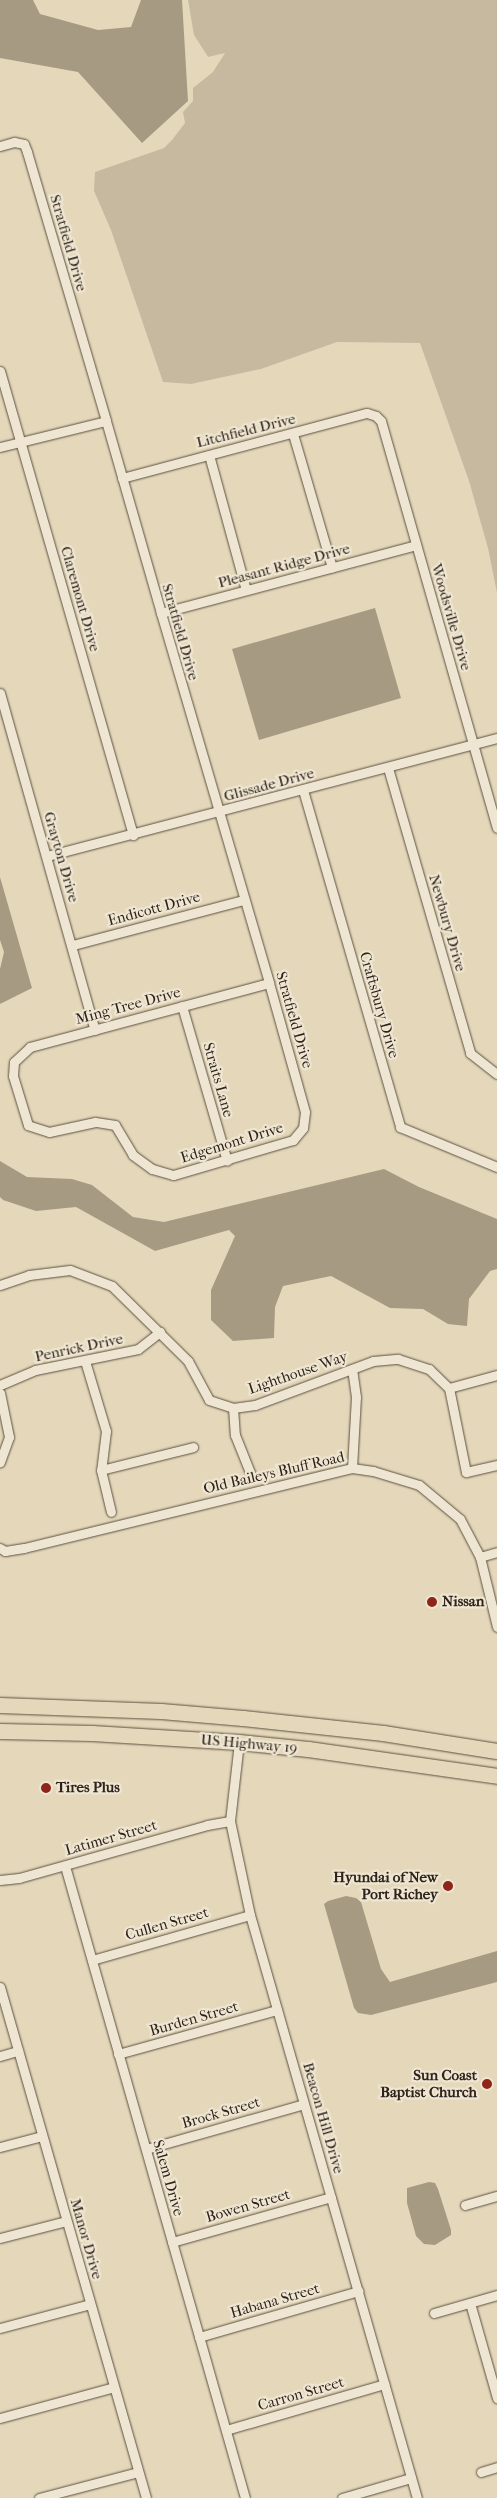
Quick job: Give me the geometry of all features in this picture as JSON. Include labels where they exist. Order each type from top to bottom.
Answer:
[{"type":"highway","name":"US Highway 19","points":[[0,1706],[74,1707],[243,1718],[383,1733],[497,1751]]},
{"type":"highway","points":[[0,1714],[36,1713],[74,1707]]},
{"type":"highway","name":"US Highway 19","points":[[0,1731],[92,1733],[239,1742],[317,1750],[497,1776]]},
{"type":"street","name":"Stratfield Drive","points":[[0,146],[14,142],[24,144],[306,1112],[303,1128]]},
{"type":"street","name":"Claremont Drive","points":[[0,371],[133,835]]},
{"type":"street","name":"Litchfield Drive","points":[[122,478],[367,413],[376,416]]},
{"type":"street","name":"Woodsville Drive","points":[[376,416],[381,421],[497,828]]},
{"type":"street","points":[[0,447],[106,421]]},
{"type":"street","points":[[293,434],[332,567]]},
{"type":"street","points":[[209,455],[246,590]]},
{"type":"street","name":"Pleasant Ridge Drive","points":[[160,613],[416,545]]},
{"type":"street","name":"Grayton Drive","points":[[0,693],[95,1030]]},
{"type":"street","name":"Glissade Drive","points":[[47,856],[133,835],[497,738]]},
{"type":"street","name":"Newbury Drive","points":[[388,768],[470,1053],[497,1074]]},
{"type":"street","name":"Craftsbury Drive","points":[[302,790],[400,1127],[497,1167]]},
{"type":"street","name":"Endicott Drive","points":[[72,945],[243,900]]},
{"type":"street","name":"Ming Tree Drive","points":[[13,1076],[14,1062],[30,1046],[269,982]]},
{"type":"street","name":"Straits Lane","points":[[182,1006],[227,1161]]},
{"type":"street","name":"Edgemont Drive","points":[[13,1076],[28,1125],[49,1132],[95,1122],[115,1125],[134,1155],[152,1169],[173,1175],[227,1161],[293,1140],[303,1128]]},
{"type":"street","name":"Lighthouse Way","points":[[0,1285],[29,1275],[70,1270],[112,1286],[188,1361],[209,1400],[233,1408],[256,1405],[373,1362],[398,1359],[429,1369],[449,1388]]},
{"type":"street","name":"Penrick Drive","points":[[0,1385],[35,1370],[138,1349],[160,1332]]},
{"type":"street","points":[[85,1361],[106,1431],[101,1470],[111,1512]]},
{"type":"street","points":[[352,1369],[356,1397],[352,1468]]},
{"type":"street","points":[[497,1375],[449,1388],[466,1472],[497,1465]]},
{"type":"street","points":[[0,1393],[8,1437],[0,1462]]},
{"type":"street","points":[[233,1408],[235,1435],[251,1475]]},
{"type":"street","points":[[101,1470],[193,1447]]},
{"type":"street","name":"Old Baileys Bluff Road","points":[[0,1548],[5,1551],[24,1548],[352,1468],[373,1471],[419,1485],[460,1519],[480,1556],[497,1627]]},
{"type":"street","points":[[480,1556],[497,1552]]},
{"type":"street","name":"Beacon Hill Drive","points":[[239,1742],[230,1821],[250,1915],[417,2498]]},
{"type":"street","name":"Latimer Street","points":[[0,1880],[19,1878],[207,1825],[230,1821]]},
{"type":"street","name":"Salem Drive","points":[[65,1866],[245,2498]]},
{"type":"street","name":"Cullen Street","points":[[92,1960],[250,1915]]},
{"type":"street","name":"Manor Drive","points":[[0,1987],[146,2498]]},
{"type":"street","name":"Burden Street","points":[[118,2054],[277,2010]]},
{"type":"street","points":[[0,2056],[18,2051]]},
{"type":"street","name":"Brock Street","points":[[146,2149],[304,2104]]},
{"type":"street","points":[[0,2147],[42,2136]]},
{"type":"street","points":[[466,2205],[497,2196]]},
{"type":"street","name":"Bowen Street","points":[[172,2242],[331,2197]]},
{"type":"street","points":[[0,2238],[66,2220]]},
{"type":"street","name":"Habana Street","points":[[199,2337],[358,2291]]},
{"type":"street","points":[[434,2313],[497,2295]]},
{"type":"street","points":[[470,2303],[497,2398]]},
{"type":"street","points":[[0,2328],[90,2304]]},
{"type":"street","name":"Carron Street","points":[[226,2430],[384,2384]]},
{"type":"street","points":[[0,2418],[114,2387]]},
{"type":"street","points":[[481,2472],[497,2467]]},
{"type":"street","points":[[39,2498],[138,2472]]},
{"type":"street","points":[[342,2498],[412,2478]]},
{"type":"shaded area","points":[[0,0],[33,0],[40,14],[98,30],[131,27],[141,0],[182,0],[188,101],[142,143],[78,72],[0,58]]},
{"type":"shaded area","points":[[188,0],[497,0],[497,593],[488,548],[469,481],[420,343],[337,342],[261,369],[191,384],[163,382],[111,230],[94,191],[95,172],[164,148],[185,123],[183,112],[193,101],[193,88],[213,72],[225,53],[208,57],[194,35]]},
{"type":"shaded area","points":[[375,608],[401,698],[259,740],[232,649]]},
{"type":"shaded area","points":[[0,877],[32,988],[0,1004],[0,969],[4,952],[0,940]]},
{"type":"shaded area","points":[[0,1161],[27,1177],[72,1179],[92,1185],[133,1217],[164,1222],[384,1169],[419,1187],[497,1219],[497,1269],[490,1271],[469,1299],[467,1326],[448,1324],[423,1309],[390,1308],[331,1276],[283,1286],[275,1307],[274,1338],[233,1341],[211,1320],[211,1290],[235,1236],[229,1230],[155,1251],[76,1207],[36,1211],[3,1200],[0,1197]]},
{"type":"shaded area","points":[[346,1896],[356,1898],[361,1902],[381,1969],[390,1982],[497,1951],[497,1982],[371,2015],[358,2013],[354,2008],[324,1904]]},
{"type":"shaded area","points":[[429,2182],[435,2183],[438,2189],[451,2230],[451,2235],[435,2245],[424,2244],[416,2236],[407,2203],[407,2188]]},
{"type":"place","name":"Nissan","points":[[432,1602]]},
{"type":"place","name":"Tires Plus","points":[[46,1788]]},
{"type":"place","name":"Hyundai of New Port Richey","points":[[448,1886]]},
{"type":"place","name":"Sun Coast Baptist Church","points":[[487,2084]]}]
